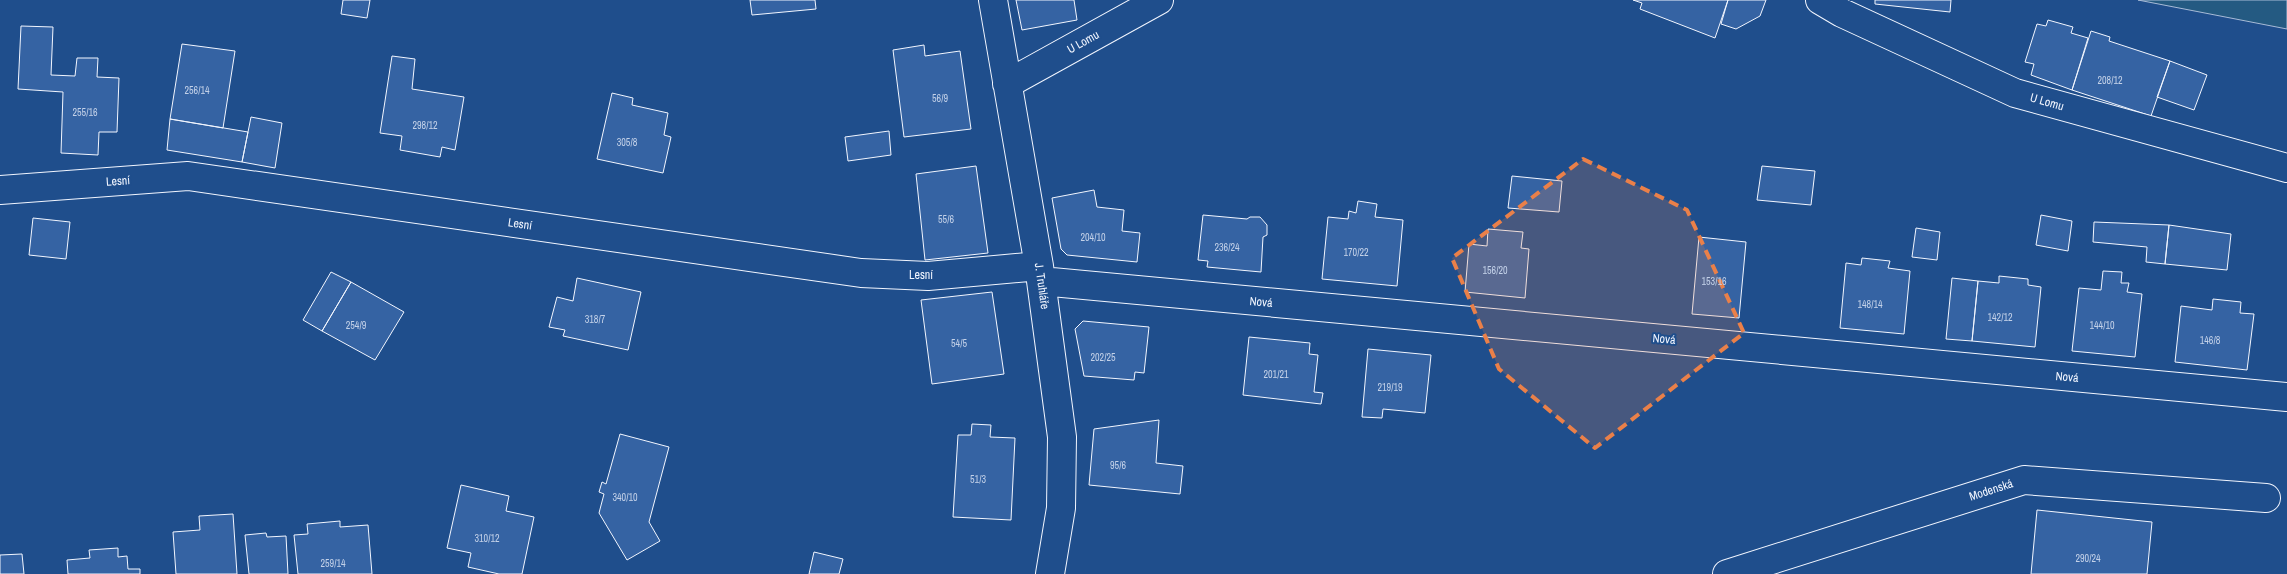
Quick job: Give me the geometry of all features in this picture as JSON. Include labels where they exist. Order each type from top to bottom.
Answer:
[{"type":"street","name":"J. Truhláře","points":[[994,0],[1040,274],[1062,437],[1061,508],[1050,574]]},
{"type":"street","name":"U Lomu","points":[[1007,84],[1159,0]]},
{"type":"street","name":"U Lomu","points":[[1820,0],[1842,13],[2015,93],[2287,168]]},
{"type":"street","name":"Lesní","points":[[0,190],[188,176],[861,273],[928,276],[1040,274]]},
{"type":"street","name":"Nová","points":[[1040,274],[2287,397]]},
{"type":"street","name":"Modenská","points":[[1727,574],[2024,480],[2266,498]]},
{"type":"highlighted area","points":[[1583,159],[1687,210],[1744,333],[1595,448],[1499,369],[1452,258]]},
{"type":"shaded area","points":[[2138,0],[2287,0],[2287,29]]},
{"type":"building","points":[[343,0],[370,0],[367,18],[341,14]]},
{"type":"building","points":[[750,0],[815,0],[816,9],[752,15]]},
{"type":"building","points":[[1016,0],[1074,0],[1077,20],[1022,30]]},
{"type":"building","points":[[1633,0],[1728,0],[1715,38],[1640,9],[1642,3]]},
{"type":"building","points":[[1728,0],[1766,0],[1760,16],[1736,29],[1721,24]]},
{"type":"building","points":[[1875,0],[1951,0],[1950,12],[1875,4]]},
{"type":"building","points":[[2048,20],[2073,27],[2071,33],[2088,38],[2072,90],[2031,75],[2034,64],[2025,62],[2037,24],[2046,26]]},
{"type":"building","points":[[21,26],[53,27],[51,75],[75,76],[77,58],[98,58],[97,77],[119,78],[117,132],[99,132],[98,155],[61,153],[63,92],[18,89]]},
{"type":"building","points":[[2091,31],[2110,37],[2109,41],[2170,61],[2151,116],[2072,90]]},
{"type":"building","points":[[182,44],[235,51],[223,128],[170,119]]},
{"type":"building","points":[[924,45],[925,56],[960,51],[971,129],[904,137],[893,50]]},
{"type":"building","points":[[392,56],[415,59],[412,89],[464,97],[455,150],[442,147],[440,157],[400,150],[402,136],[380,133]]},
{"type":"building","points":[[2170,61],[2207,75],[2194,110],[2157,97]]},
{"type":"building","points":[[612,93],[633,98],[632,105],[668,113],[664,135],[671,137],[663,173],[597,159]]},
{"type":"building","points":[[251,117],[282,123],[275,168],[242,162]]},
{"type":"building","points":[[170,119],[248,132],[242,162],[167,150]]},
{"type":"building","points":[[889,131],[891,155],[848,161],[845,137]]},
{"type":"building","points":[[976,166],[988,253],[925,260],[916,174]]},
{"type":"building","points":[[1762,166],[1815,171],[1811,205],[1757,200]]},
{"type":"building","points":[[1512,176],[1562,181],[1559,212],[1508,208]]},
{"type":"building","points":[[1094,190],[1097,207],[1124,210],[1122,231],[1140,233],[1137,262],[1067,255],[1061,249],[1052,198]]},
{"type":"building","points":[[1358,201],[1377,204],[1375,217],[1403,220],[1397,286],[1322,279],[1328,217],[1348,219],[1349,211],[1356,213]]},
{"type":"building","points":[[1203,215],[1247,219],[1250,217],[1260,217],[1267,225],[1267,235],[1263,237],[1261,272],[1207,267],[1208,261],[1198,260]]},
{"type":"building","points":[[2041,215],[2072,221],[2068,251],[2036,245]]},
{"type":"building","points":[[33,218],[70,222],[66,259],[29,255]]},
{"type":"building","points":[[2094,222],[2169,225],[2165,264],[2146,262],[2147,247],[2093,242]]},
{"type":"building","points":[[2169,225],[2231,234],[2227,270],[2165,264]]},
{"type":"building","points":[[1916,228],[1940,232],[1937,260],[1912,257]]},
{"type":"building","points":[[1488,229],[1523,232],[1521,248],[1529,249],[1525,298],[1465,292],[1469,244],[1487,246]]},
{"type":"building","points":[[1699,237],[1746,242],[1739,318],[1692,314]]},
{"type":"building","points":[[1862,258],[1890,261],[1888,268],[1910,271],[1904,334],[1840,328],[1846,263],[1861,265]]},
{"type":"building","points":[[2103,271],[2122,272],[2121,283],[2129,283],[2127,292],[2142,294],[2135,357],[2072,351],[2079,288],[2101,290]]},
{"type":"building","points":[[331,272],[351,282],[322,331],[303,320]]},
{"type":"building","points":[[1999,276],[2028,279],[2028,285],[2041,287],[2035,347],[1972,341],[1978,281],[1999,283]]},
{"type":"building","points":[[577,278],[641,292],[628,350],[563,336],[565,330],[549,327],[557,297],[573,301]]},
{"type":"building","points":[[1952,278],[1978,281],[1972,341],[1946,339]]},
{"type":"building","points":[[351,282],[404,312],[375,360],[322,331]]},
{"type":"building","points":[[992,292],[1004,374],[932,384],[921,300]]},
{"type":"building","points":[[2213,299],[2241,302],[2240,313],[2254,314],[2247,370],[2175,362],[2181,306],[2212,310]]},
{"type":"building","points":[[1083,321],[1149,327],[1144,373],[1135,372],[1134,380],[1084,376],[1075,329]]},
{"type":"building","points":[[1249,337],[1310,343],[1309,354],[1318,355],[1314,392],[1323,393],[1321,404],[1243,395]]},
{"type":"building","points":[[1368,349],[1431,355],[1425,413],[1383,409],[1382,418],[1362,417]]},
{"type":"building","points":[[1159,420],[1156,463],[1183,466],[1180,494],[1089,485],[1094,429]]},
{"type":"building","points":[[972,424],[991,425],[990,437],[1015,438],[1011,520],[953,517],[958,435],[971,435]]},
{"type":"building","points":[[620,434],[669,447],[649,522],[660,541],[627,560],[599,513],[604,494],[599,492],[602,482],[606,484]]},
{"type":"building","points":[[461,485],[509,496],[506,511],[534,517],[522,574],[499,574],[468,567],[471,553],[447,548]]},
{"type":"building","points":[[2037,510],[2152,522],[2147,574],[2031,574]]},
{"type":"building","points":[[233,514],[237,574],[176,574],[173,532],[200,530],[199,516]]},
{"type":"building","points":[[340,521],[340,527],[368,525],[372,574],[298,574],[294,535],[308,534],[307,524]]},
{"type":"building","points":[[266,533],[267,537],[286,536],[288,574],[249,574],[245,535]]},
{"type":"building","points":[[118,548],[118,557],[127,556],[128,569],[140,569],[140,574],[68,574],[67,560],[90,558],[89,550]]},
{"type":"building","points":[[814,552],[843,559],[839,574],[809,574]]},
{"type":"building","points":[[22,554],[24,574],[0,574],[0,555]]}]
